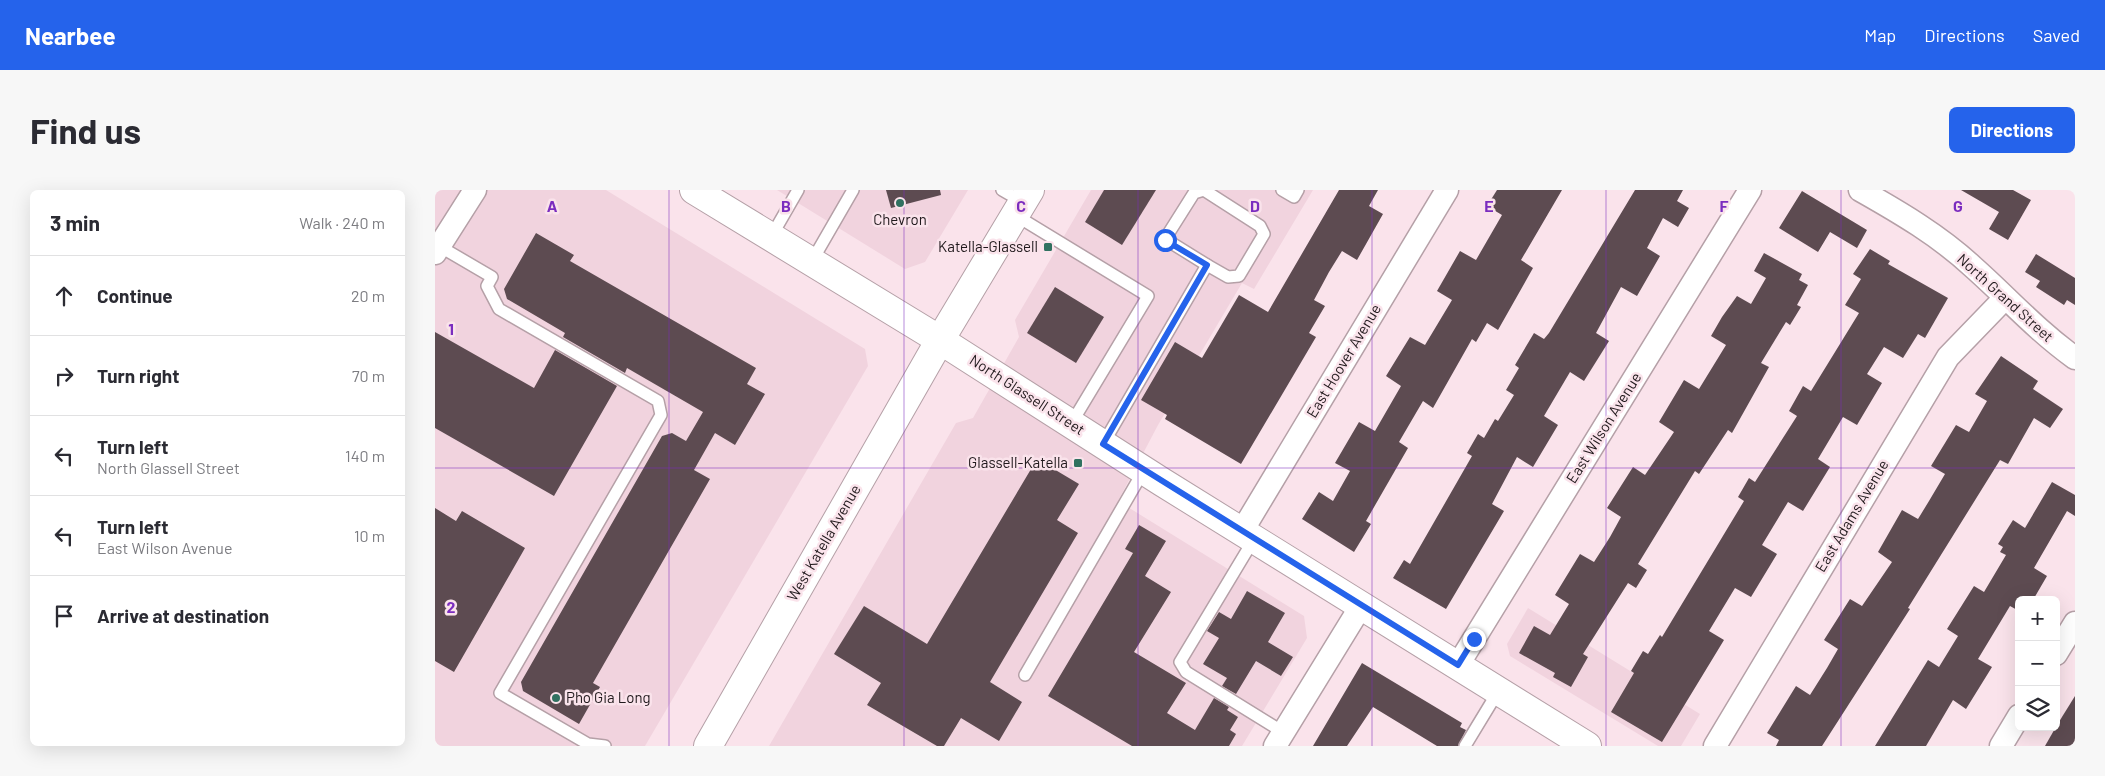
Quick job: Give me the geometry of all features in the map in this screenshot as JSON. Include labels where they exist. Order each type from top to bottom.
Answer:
[{"type":"main road","name":"North Glassell Street","points":[[694,190],[940,340],[1144,470],[1587,746]]},
{"type":"main road","name":"West Katella Avenue","points":[[708,746],[940,340],[1017,199]]},
{"type":"street","points":[[437,250],[475,190]]},
{"type":"street","name":"East Hoover Avenue","points":[[1248,535],[1447,190]]},
{"type":"street","name":"East Wilson Avenue","points":[[1458,665],[1750,190]]},
{"type":"street","name":"North Grand Street","points":[[1860,190],[1903,215],[1972,266],[2043,335],[2075,358]]},
{"type":"street","name":"East Adams Avenue","points":[[1715,746],[1948,357],[2005,298]]},
{"type":"street","points":[[1279,739],[1361,606]]},
{"type":"street","points":[[2001,746],[2015,723]]},
{"type":"lane","points":[[771,237],[798,190]]},
{"type":"lane","points":[[811,261],[853,190]]},
{"type":"lane","points":[[1282,190],[1294,197],[1298,190]]},
{"type":"lane","points":[[1201,191],[1261,226],[1264,234],[1239,276],[1227,277],[1207,265],[1165,240],[1201,191]]},
{"type":"lane","points":[[1017,199],[1148,296],[1071,424]]},
{"type":"lane","points":[[437,250],[492,277],[487,286],[499,309],[658,401],[661,415],[500,693],[588,744],[605,746]]},
{"type":"lane","points":[[1103,444],[1207,265]]},
{"type":"lane","points":[[1025,675],[1144,470]]},
{"type":"lane","points":[[1248,535],[1180,662],[1186,672],[1279,739]]},
{"type":"lane","points":[[1465,746],[1499,690]]},
{"type":"shaded area","points":[[435,190],[606,190],[865,349],[868,366],[645,746],[435,746]]},
{"type":"shaded area","points":[[777,190],[968,190],[925,262],[905,269]]},
{"type":"shaded area","points":[[1091,190],[1313,190],[1254,289],[1242,283],[1158,425],[1118,501],[1304,616],[1307,638],[1242,746],[769,746],[956,423],[973,418],[1019,337],[1015,320]]},
{"type":"shaded area","points":[[1528,608],[1700,714],[1681,746],[1658,746],[1510,656],[1507,644]]},
{"type":"building","name":"Chevron","points":[[886,190],[940,190],[941,195],[891,208]]},
{"type":"building","points":[[1104,190],[1156,190],[1122,245],[1085,222]]},
{"type":"building","points":[[1339,190],[1378,190],[1369,206],[1383,214],[1357,260],[1342,251],[1329,272],[1314,300],[1325,306],[1309,333],[1316,337],[1241,464],[1165,419],[1167,415],[1141,400],[1175,342],[1202,358],[1239,295],[1268,312]]},
{"type":"building","points":[[1497,190],[1562,190],[1521,260],[1533,268],[1498,330],[1487,323],[1476,342],[1472,339],[1433,408],[1423,401],[1399,442],[1408,448],[1366,521],[1371,524],[1354,552],[1302,519],[1319,492],[1333,501],[1350,471],[1335,463],[1359,422],[1375,431],[1401,386],[1386,376],[1410,337],[1425,345],[1452,300],[1437,291],[1460,251],[1476,260],[1502,215],[1487,206]]},
{"type":"building","points":[[1635,190],[1683,190],[1677,201],[1689,208],[1678,227],[1663,218],[1647,248],[1660,256],[1637,296],[1621,287],[1596,333],[1609,341],[1584,381],[1570,372],[1544,416],[1558,425],[1533,467],[1517,457],[1492,504],[1504,511],[1446,609],[1393,578],[1404,560],[1410,564],[1472,456],[1467,453],[1478,434],[1484,438],[1495,419],[1498,421],[1514,395],[1506,390],[1519,368],[1515,365],[1534,333],[1544,339],[1549,333]]},
{"type":"building","points":[[1961,190],[2013,190],[2031,200],[2008,240],[1989,229],[1999,212]]},
{"type":"building","points":[[1802,191],[1867,230],[1857,248],[1830,232],[1818,252],[1779,228]]},
{"type":"building","points":[[536,233],[574,255],[570,261],[756,368],[747,384],[765,394],[735,445],[715,433],[694,470],[710,479],[593,683],[600,687],[579,724],[523,691],[521,682],[662,436],[672,433],[686,441],[703,412],[627,368],[625,373],[563,337],[565,333],[507,299],[504,289]]},
{"type":"building","points":[[1870,249],[1890,261],[1888,264],[1948,298],[1925,338],[1918,334],[1903,358],[1884,347],[1867,374],[1882,383],[1857,425],[1843,417],[1818,459],[1830,467],[1803,511],[1788,502],[1762,545],[1777,554],[1751,597],[1735,588],[1709,631],[1724,640],[1662,742],[1611,712],[1634,673],[1631,671],[1643,651],[1648,654],[1660,635],[1662,637],[1744,501],[1738,497],[1749,478],[1755,482],[1797,416],[1789,411],[1803,386],[1811,391],[1859,313],[1845,305],[1861,279],[1853,274]]},
{"type":"building","points":[[1764,253],[1802,274],[1799,280],[1808,285],[1797,305],[1801,307],[1790,325],[1786,322],[1761,363],[1769,367],[1732,433],[1728,430],[1699,474],[1695,471],[1638,564],[1647,570],[1636,588],[1628,583],[1583,654],[1588,657],[1571,687],[1553,677],[1555,673],[1519,653],[1534,626],[1550,635],[1569,604],[1555,595],[1580,554],[1594,562],[1610,537],[1621,517],[1607,508],[1633,467],[1645,475],[1674,432],[1659,422],[1684,380],[1699,389],[1726,345],[1711,336],[1722,317],[1737,296],[1751,304],[1766,278],[1754,271]]},
{"type":"building","points":[[2036,254],[2075,278],[2075,305],[2067,300],[2064,305],[2036,287],[2040,281],[2025,272]]},
{"type":"building","points":[[1055,287],[1104,317],[1076,363],[1027,333]]},
{"type":"building","points":[[435,332],[534,388],[555,350],[617,386],[554,496],[435,428]]},
{"type":"building","points":[[2001,356],[2038,381],[2033,389],[2063,409],[2050,428],[2034,418],[2008,464],[2000,460],[1908,608],[1910,609],[1822,746],[1776,746],[1779,740],[1767,733],[1796,686],[1810,695],[1827,668],[1838,649],[1824,640],[1850,599],[1862,606],[1892,562],[1878,552],[1902,510],[1918,519],[1945,474],[1931,466],[1956,425],[1969,432],[1987,401],[1975,394]]},
{"type":"building","points":[[1037,459],[1079,484],[1057,520],[1078,533],[990,682],[1022,702],[999,741],[961,718],[944,746],[937,746],[867,705],[881,683],[834,654],[864,606],[927,644]]},
{"type":"building","points":[[2052,482],[2075,495],[2075,516],[2067,511],[2034,568],[2047,576],[2035,596],[2015,596],[2015,609],[2010,606],[1978,659],[1992,667],[1966,709],[1953,700],[1926,746],[1875,746],[1928,660],[1939,667],[1958,636],[1947,629],[1974,586],[1984,592],[2006,555],[2000,552],[2003,547],[1998,544],[2013,520],[2025,528]]},
{"type":"building","points":[[435,508],[456,521],[462,511],[525,548],[454,672],[435,661]]},
{"type":"building","points":[[1139,525],[1166,541],[1145,576],[1171,592],[1134,652],[1186,683],[1167,713],[1195,730],[1214,698],[1229,707],[1227,710],[1238,717],[1230,730],[1236,734],[1229,746],[1132,746],[1048,696],[1133,553],[1125,549]]},
{"type":"building","points":[[1247,591],[1285,613],[1268,642],[1293,657],[1281,676],[1256,661],[1236,694],[1222,686],[1227,678],[1203,664],[1219,638],[1207,631],[1219,612],[1231,619]]},
{"type":"building","points":[[1362,663],[1462,723],[1460,727],[1466,730],[1458,746],[1437,746],[1373,707],[1347,746],[1313,746]]},
{"type":"building","points":[[2075,696],[2075,746],[2045,746],[2054,731],[2060,731],[2060,720]]},
{"type":"place","name":"Chevron","points":[[900,203]]},
{"type":"place","name":"Katella-Glassell","points":[[1048,247]]},
{"type":"place","name":"Glassell-Katella","points":[[1078,463]]},
{"type":"place","name":"Pho Gia Long","points":[[556,698]]},
{"type":"route","points":[[1165,240],[1207,265],[1103,444],[1458,665],[1474,639]]}]
